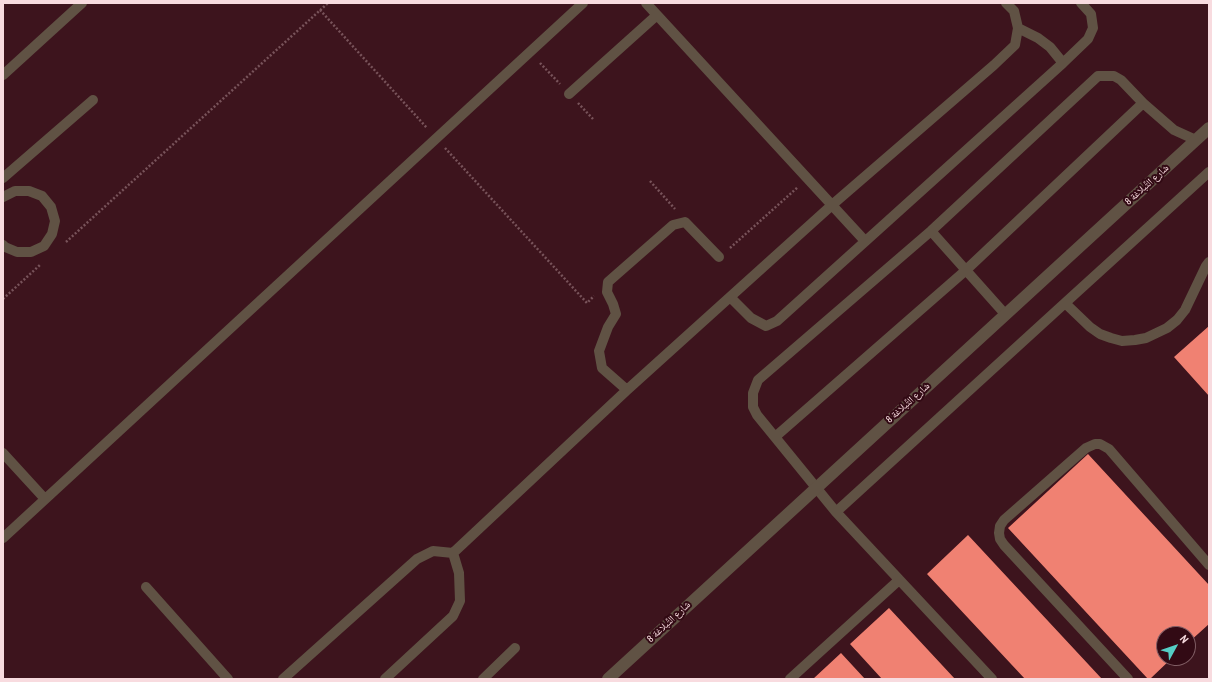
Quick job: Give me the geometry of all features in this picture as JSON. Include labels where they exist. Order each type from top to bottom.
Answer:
[{"type":"street","name":"شارع التِّبلاغة 8","points":[[608,679],[1209,128]]},
{"type":"lane","points":[[3,75],[82,3]]},
{"type":"lane","points":[[3,538],[583,3]]},
{"type":"lane","points":[[646,3],[865,241]]},
{"type":"lane","points":[[283,679],[417,559],[433,551],[453,553],[626,390],[730,296],[999,60],[1015,45],[1018,28],[1014,11],[1006,3]]},
{"type":"lane","points":[[730,296],[751,318],[766,326],[777,321],[1088,39],[1093,28],[1091,14],[1081,3]]},
{"type":"lane","points":[[569,94],[657,15]]},
{"type":"lane","points":[[1018,28],[1038,38],[1050,48],[1063,63]]},
{"type":"lane","points":[[992,679],[836,512],[757,415],[753,407],[753,393],[758,380],[931,232],[1098,76],[1114,76],[1121,80],[1143,103],[1174,130],[1196,140]]},
{"type":"lane","points":[[3,178],[93,100]]},
{"type":"lane","points":[[775,437],[965,271],[1143,103]]},
{"type":"lane","points":[[836,512],[1209,172]]},
{"type":"lane","points":[[3,197],[15,191],[29,191],[42,196],[51,207],[55,221],[52,234],[44,246],[32,252],[18,252],[4,247],[3,245]]},
{"type":"lane","points":[[626,390],[602,368],[599,351],[608,327],[616,314],[608,292],[608,282],[673,224],[685,222],[719,257]]},
{"type":"lane","points":[[931,232],[1005,314]]},
{"type":"lane","points":[[1065,303],[1090,327],[1100,334],[1122,341],[1146,338],[1167,328],[1177,320],[1185,310],[1209,262]]},
{"type":"lane","points":[[1128,679],[1004,545],[1000,539],[999,532],[1000,526],[1004,520],[1086,448],[1095,444],[1100,444],[1109,449],[1209,565]]},
{"type":"lane","points":[[3,453],[45,499]]},
{"type":"lane","points":[[385,679],[453,616],[460,601],[459,573],[453,553]]},
{"type":"lane","points":[[790,679],[899,580]]},
{"type":"lane","points":[[146,587],[228,679]]},
{"type":"lane","points":[[483,679],[515,648]]},
{"type":"path","points":[[64,244],[328,3]]},
{"type":"path","points":[[320,10],[587,303],[608,282]]},
{"type":"path","points":[[719,257],[807,179]]},
{"type":"path","points":[[650,181],[685,222]]},
{"type":"path","points":[[3,299],[46,259]]},
{"type":"building","points":[[1209,326],[1209,396],[1174,357]]},
{"type":"building","points":[[1088,454],[1209,585],[1209,624],[1196,636],[1196,626],[1156,626],[1156,666],[1164,666],[1150,679],[1148,679],[1008,528]]},
{"type":"building","points":[[968,535],[1102,679],[1025,679],[927,574]]},
{"type":"building","points":[[889,608],[955,679],[882,679],[850,644]]},
{"type":"building","points":[[841,653],[865,679],[813,679]]}]
